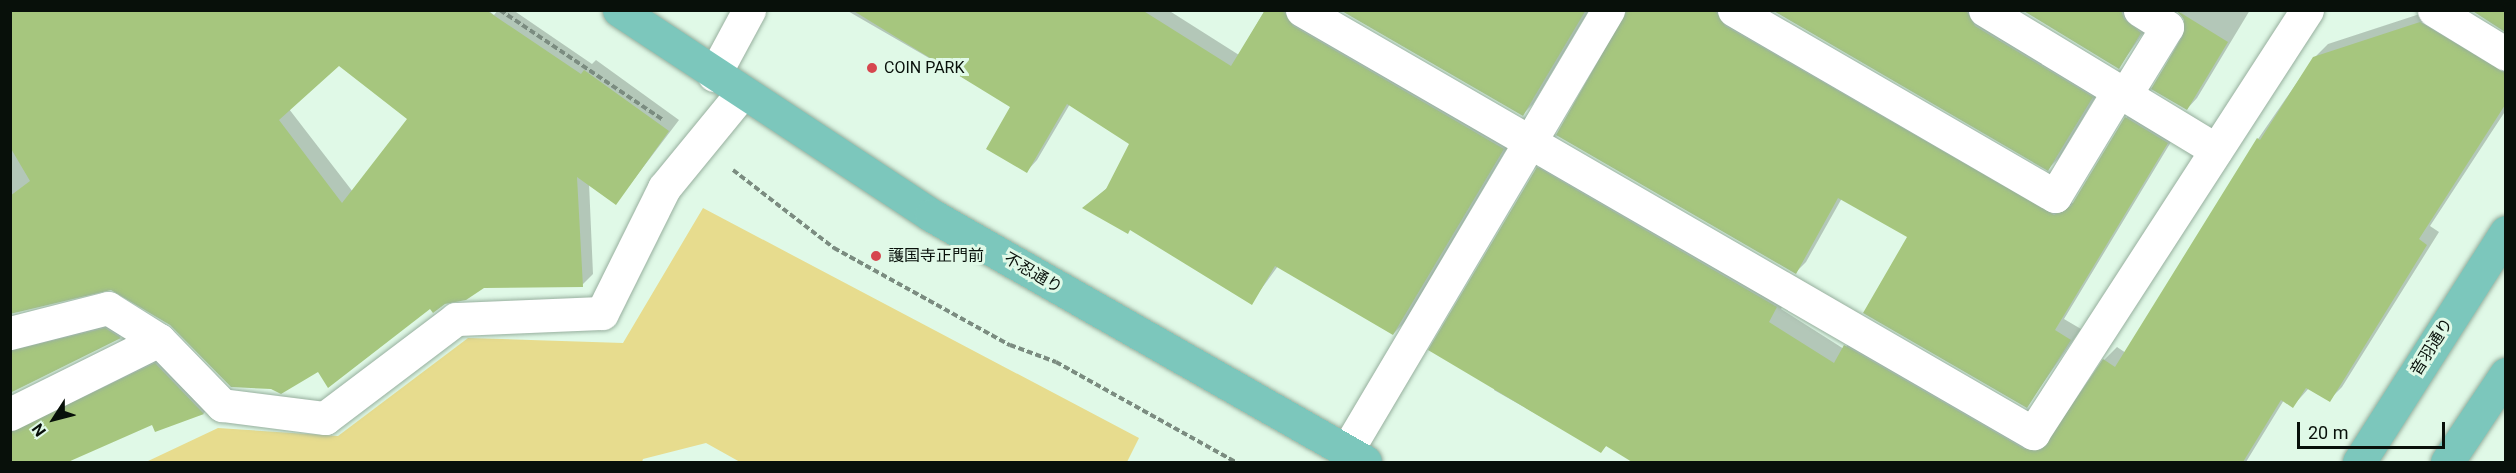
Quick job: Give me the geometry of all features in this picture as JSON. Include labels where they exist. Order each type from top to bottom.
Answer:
[{"type":"main road","name":"不忍通り","points":[[618,10],[741,94],[931,215],[1356,457]]},
{"type":"main road","name":"音羽通り","points":[[2359,462],[2505,232]]},
{"type":"main road","points":[[2447,462],[2505,374]]},
{"type":"street","points":[[714,75],[749,10]]},
{"type":"street","points":[[1302,10],[2032,434],[2307,10]]},
{"type":"street","points":[[1356,457],[1531,141],[1608,10]]},
{"type":"street","points":[[1734,10],[2055,196],[2167,27],[2140,10]]},
{"type":"street","points":[[1985,10],[2020,19],[2122,94],[2216,150]]},
{"type":"street","points":[[2434,10],[2505,54]]},
{"type":"street","points":[[10,333],[108,308],[159,340],[222,405],[325,418],[456,319],[602,313],[664,188],[741,94]]},
{"type":"street","points":[[10,414],[159,340]]},
{"type":"path","points":[[500,10],[700,145],[834,248],[1011,345],[1056,362],[1236,462]]},
{"type":"shaded area","points":[[703,208],[1139,438],[1127,462],[740,462],[706,443],[643,459],[642,462],[146,462],[218,428],[338,436],[468,338],[623,343]]},
{"type":"building","points":[[10,10],[486,10],[581,74],[584,70],[669,131],[616,205],[577,177],[583,287],[484,288],[466,300],[445,304],[433,313],[430,309],[328,388],[318,372],[281,394],[271,389],[231,387],[170,325],[111,290],[10,314],[10,196],[30,181],[10,147]],"holes":[[[339,66],[407,119],[342,203],[279,120]]]},
{"type":"building","points":[[852,10],[1142,10],[1231,66],[1265,10],[1283,10],[1293,26],[1504,149],[1393,335],[1275,266],[1252,305],[1130,230],[1128,234],[1082,208],[1106,189],[1129,144],[1067,104],[1027,173],[986,149],[1010,107]]},
{"type":"building","points":[[1340,10],[1586,10],[1523,116]]},
{"type":"building","points":[[1627,10],[1715,10],[1725,26],[2054,215],[2071,206],[2125,117],[2168,143],[2055,330],[2071,340],[2027,408],[1863,313],[1907,237],[1838,198],[1796,274],[1556,135]]},
{"type":"building","points":[[1772,10],[1966,10],[1975,26],[2093,97],[2048,171]]},
{"type":"building","points":[[2022,10],[2121,10],[2124,19],[2141,33],[2119,69]]},
{"type":"building","points":[[2176,10],[2228,42],[2187,110],[2151,89],[2183,36],[2184,19]]},
{"type":"building","points":[[2471,10],[2505,10],[2505,32]]},
{"type":"building","points":[[2420,22],[2505,73],[2505,105],[2419,239],[2427,245],[2330,402],[2306,388],[2293,408],[2281,400],[2243,462],[1632,462],[1606,446],[1601,453],[1428,350],[1537,167],[1777,307],[1769,322],[1834,363],[1844,345],[2024,449],[2041,450],[2103,359],[2115,367],[2257,138],[2260,140],[2313,57]]},
{"type":"building","points":[[105,328],[121,338],[10,393],[10,351]]},
{"type":"building","points":[[155,363],[204,414],[155,432],[152,425],[68,462],[10,462],[10,432]]},
{"type":"place","name":"COIN PARK","points":[[872,68]]},
{"type":"place","name":"護国寺正門前","points":[[876,256]]}]
